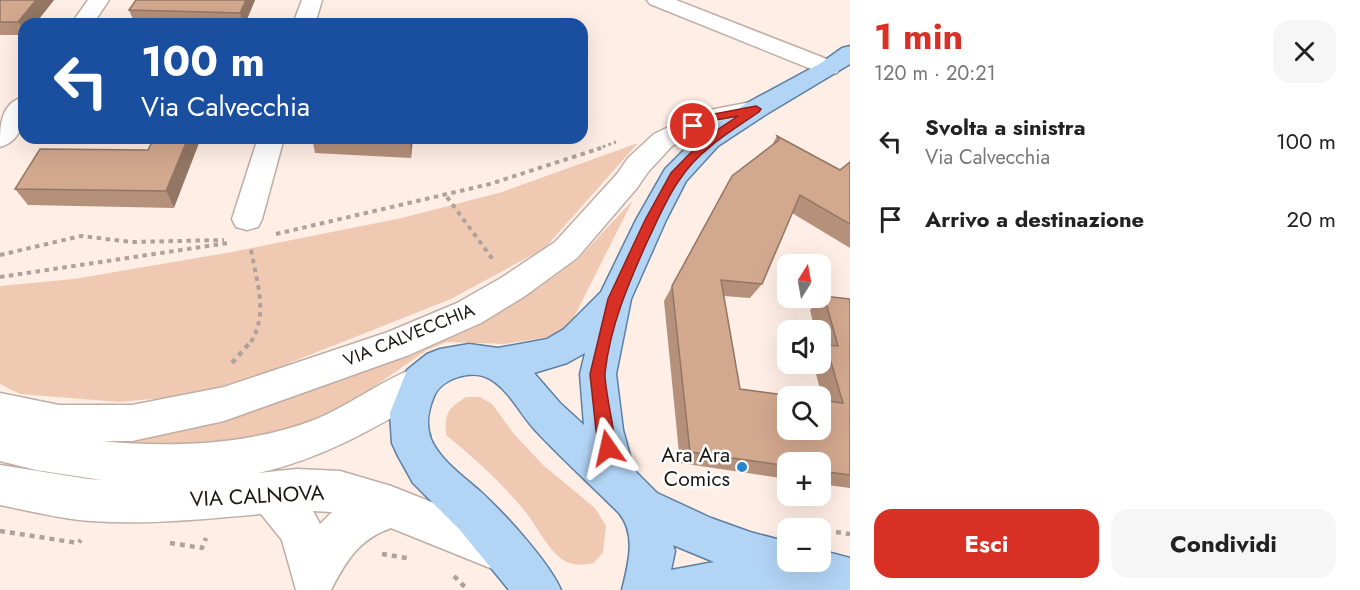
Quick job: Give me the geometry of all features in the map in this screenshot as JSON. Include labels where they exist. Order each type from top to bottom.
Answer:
[{"type":"main road","name":"VIA CALVECCHIA","points":[[645,590],[653,551],[604,430],[598,374],[614,299],[651,220],[675,176],[709,140],[850,53]]},
{"type":"main road","name":"VIA CALVECCHIA","points":[[420,382],[440,365],[469,360],[498,363],[537,358],[564,348],[583,332],[614,299]]},
{"type":"main road","points":[[498,363],[525,387],[547,416],[629,496],[704,537],[750,554],[850,579]]},
{"type":"main road","points":[[420,382],[409,413],[412,443],[427,469],[475,515],[523,577]]},
{"type":"main road","points":[[677,590],[691,587],[755,584],[850,588]]},
{"type":"street","points":[[86,18],[99,0]]},
{"type":"street","points":[[306,18],[312,0]]},
{"type":"street","points":[[657,0],[829,68]]},
{"type":"street","name":"VIA CALVECCHIA","points":[[0,411],[59,423],[132,423],[224,404],[397,344],[469,314],[566,250],[621,188],[638,165],[663,140],[709,118],[756,109]]},
{"type":"street","points":[[0,138],[18,113]]},
{"type":"street","points":[[243,230],[269,144]]},
{"type":"street","name":"VIA CALNOVA","points":[[0,442],[25,450],[117,462],[172,463],[224,459],[272,450],[315,438],[420,382]]},
{"type":"street","name":"VIA CALNOVA","points":[[0,485],[88,501],[167,502],[297,490],[340,492],[391,507],[523,577]]},
{"type":"street","points":[[270,493],[301,530],[313,578],[334,537],[349,524],[391,507]]},
{"type":"path","points":[[272,235],[487,186],[624,139]]},
{"type":"path","points":[[0,277],[243,230]]},
{"type":"path","points":[[0,255],[81,236],[132,242],[228,240]]},
{"type":"path","points":[[0,531],[61,542],[78,543],[85,536]]},
{"type":"shaded area","points":[[638,143],[545,248],[451,299],[254,377],[187,396],[119,402],[20,394],[0,384],[0,286],[74,279],[232,252],[402,218],[502,192]]},
{"type":"shaded area","points":[[633,200],[571,323],[554,336],[505,344],[447,342],[427,350],[362,395],[319,418],[261,436],[190,443],[123,443],[236,416],[477,323],[536,290],[577,260]]},
{"type":"shaded area","points":[[466,397],[480,397],[492,404],[514,434],[543,465],[595,508],[606,526],[603,552],[594,563],[582,565],[570,563],[557,555],[528,515],[505,489],[446,435],[448,412]]},
{"type":"building","points":[[0,0],[36,0],[21,18],[18,18],[18,22],[0,22]]},
{"type":"building","points":[[136,0],[246,0],[240,13],[129,10]]},
{"type":"building","points":[[777,136],[840,170],[850,162],[850,224],[800,195],[762,284],[721,280],[740,389],[777,394],[777,440],[831,440],[831,401],[843,403],[831,362],[831,345],[838,346],[827,308],[831,308],[831,297],[850,299],[850,475],[831,472],[831,452],[777,452],[777,464],[690,452],[672,286],[732,176],[779,140]]},
{"type":"building","points":[[151,144],[186,144],[166,191],[15,189],[40,149],[148,150]]},
{"type":"place","name":"Ara Ara Comics","points":[[742,467]]},
{"type":"route","points":[[608,448],[598,374],[614,299],[651,220],[675,176],[709,140],[756,109],[709,118],[693,126]]}]
